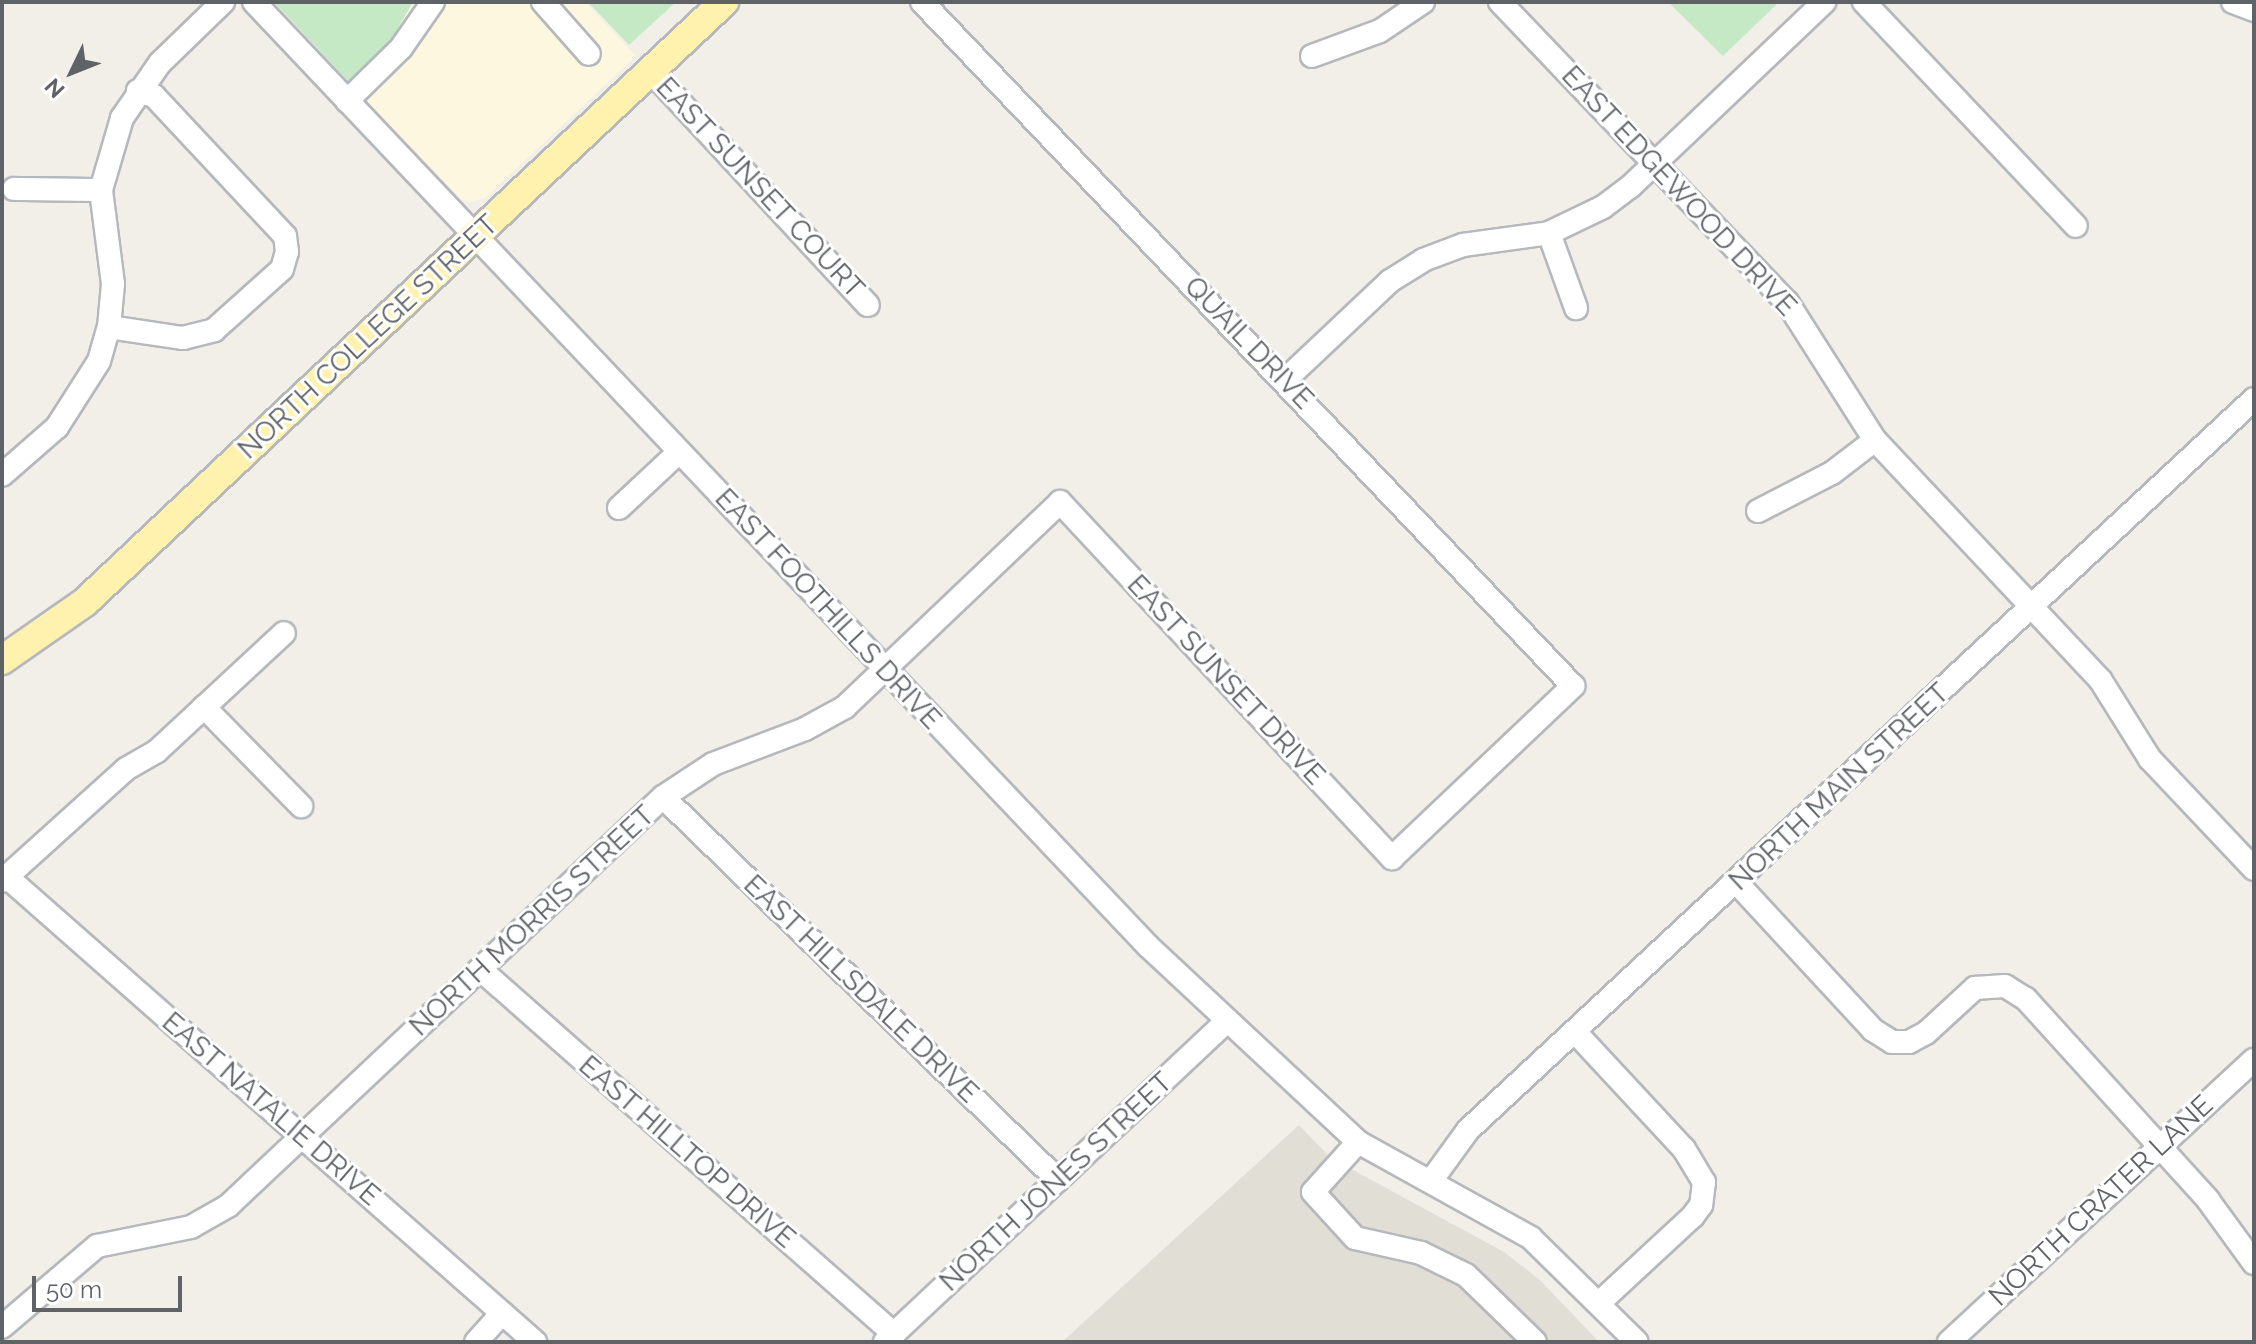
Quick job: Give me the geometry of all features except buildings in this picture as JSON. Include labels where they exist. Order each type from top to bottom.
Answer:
[{"type":"main road","name":"NORTH COLLEGE STREET","points":[[2,660],[85,602],[724,2]]},
{"type":"street","points":[[2,475],[57,427],[80,397],[109,327],[113,284],[101,190],[122,118],[160,63],[223,2]]},
{"type":"street","name":"EAST FOOTHILLS DRIVE","points":[[254,2],[1103,900],[1227,1021],[1358,1142],[1531,1238],[1600,1302],[1637,1342]]},
{"type":"street","points":[[347,101],[401,48],[433,2]]},
{"type":"street","points":[[543,2],[589,54]]},
{"type":"street","name":"QUAIL DRIVE","points":[[922,2],[1573,686],[1392,858]]},
{"type":"street","points":[[1312,56],[1380,31],[1423,2]]},
{"type":"street","name":"EAST EDGEWOOD DRIVE","points":[[1500,2],[1787,302],[1875,440],[2101,681],[2150,759],[2254,869]]},
{"type":"street","points":[[1285,380],[1390,281],[1423,260],[1463,245],[1549,233],[1603,207],[1655,163],[1824,2]]},
{"type":"street","points":[[1864,2],[2076,226]]},
{"type":"street","points":[[2233,2],[2254,10]]},
{"type":"street","name":"EAST SUNSET COURT","points":[[651,71],[868,305]]},
{"type":"street","points":[[109,327],[183,338],[214,330],[282,269],[287,252],[285,236],[154,96],[138,91]]},
{"type":"street","points":[[14,189],[101,190]]},
{"type":"street","points":[[1549,233],[1576,308]]},
{"type":"street","name":"NORTH MAIN STREET","points":[[1431,1181],[1468,1130],[1577,1034],[2254,399]]},
{"type":"street","points":[[1758,511],[1832,473],[1875,440]]},
{"type":"street","points":[[619,508],[679,452]]},
{"type":"street","name":"NORTH MORRIS STREET","points":[[2,1327],[97,1246],[191,1227],[228,1206],[663,797],[713,764],[830,718],[1060,502]]},
{"type":"street","name":"EAST SUNSET DRIVE","points":[[1060,502],[1392,858]]},
{"type":"street","points":[[4,879],[204,707],[284,633]]},
{"type":"street","points":[[204,707],[301,806]]},
{"type":"street","name":"EAST HILLSDALE DRIVE","points":[[663,797],[1058,1180]]},
{"type":"street","name":"EAST NATALIE DRIVE","points":[[4,879],[535,1342]]},
{"type":"street","points":[[1737,883],[1873,1030],[1892,1042],[1909,1042],[1926,1033],[1975,988],[2005,986],[2026,999],[2208,1200],[2254,1263]]},
{"type":"street","name":"EAST HILLTOP DRIVE","points":[[481,970],[889,1338]]},
{"type":"street","name":"NORTH JONES STREET","points":[[889,1338],[1227,1021]]},
{"type":"street","points":[[1577,1034],[1684,1149],[1704,1182],[1701,1205],[1693,1216],[1600,1302]]},
{"type":"street","name":"NORTH CRATER LANE","points":[[1949,1342],[2254,1060]]},
{"type":"street","points":[[1358,1142],[1313,1192],[1355,1238],[1421,1253],[1466,1275],[1535,1342]]},
{"type":"street","points":[[476,1342],[502,1313]]},
{"type":"shaded area","points":[[413,2],[585,2],[636,56],[485,198],[469,202],[461,199],[349,82],[390,42]]},
{"type":"shaded area","points":[[1299,1125],[1331,1158],[1504,1252],[1540,1280],[1599,1342],[1062,1342]]},
{"type":"green space","points":[[274,2],[413,2],[390,42],[349,82]]},
{"type":"green space","points":[[588,2],[676,2],[629,45]]},
{"type":"green space","points":[[1668,2],[1779,2],[1723,56]]}]
